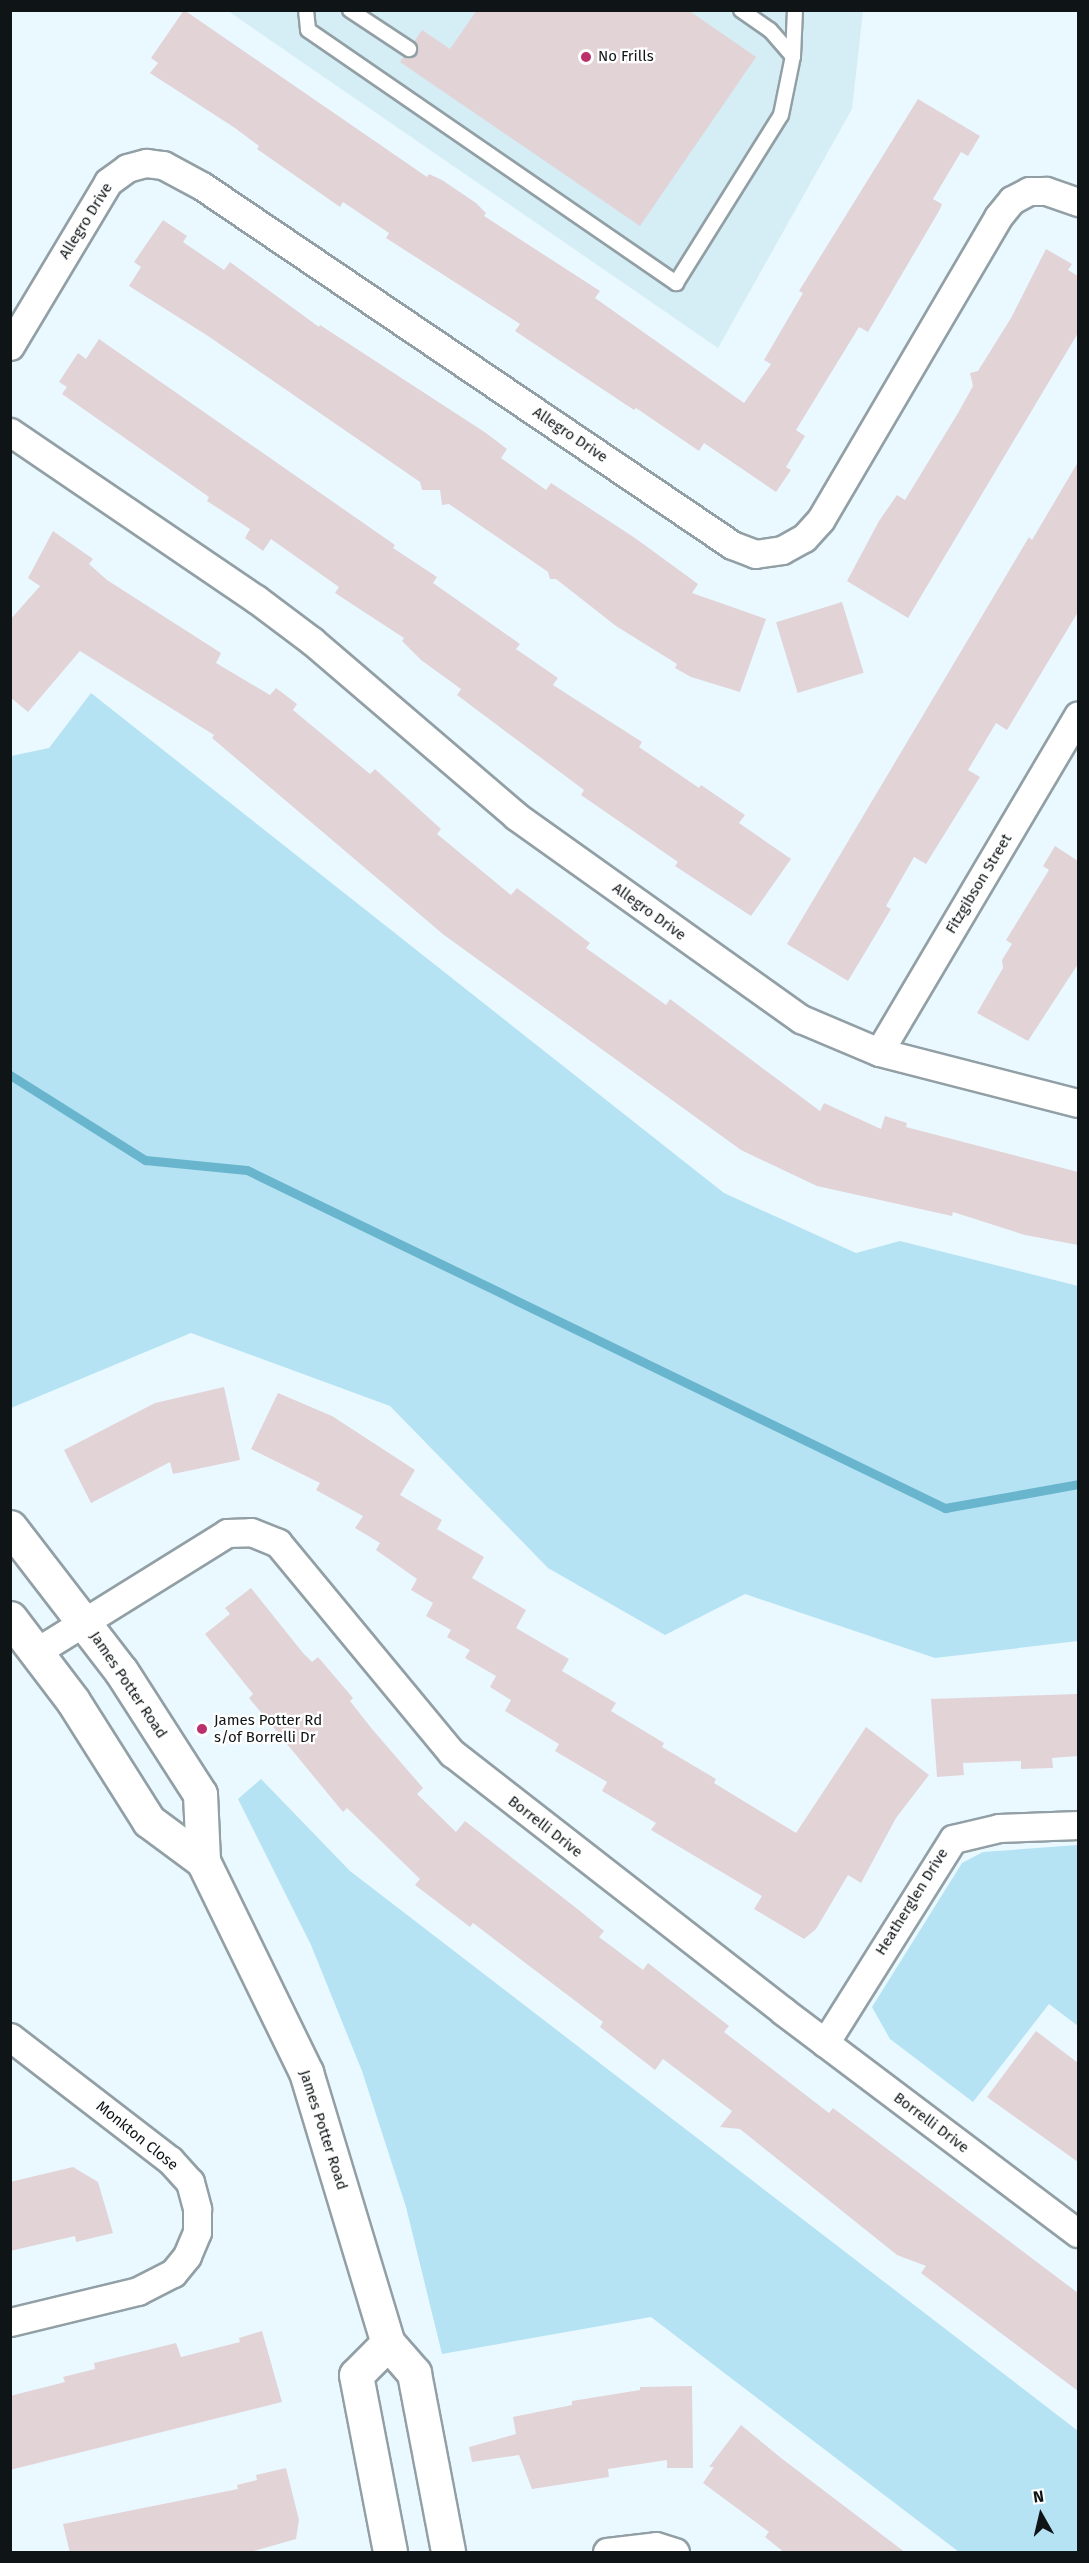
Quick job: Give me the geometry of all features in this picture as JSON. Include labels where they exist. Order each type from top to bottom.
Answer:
[{"type":"main road","name":"James Potter Road","points":[[10,1527],[121,1671],[200,1794],[203,1861],[306,2072],[388,2343],[414,2373],[448,2553]]},
{"type":"main road","name":"James Potter Road","points":[[10,1618],[73,1701],[149,1821],[203,1861]]},
{"type":"main road","points":[[388,2343],[357,2375],[390,2553]]},
{"type":"street","name":"Allegro Drive","points":[[10,346],[108,182],[127,168],[146,163],[163,165],[202,186],[732,545],[755,554],[782,550],[804,538],[820,519],[998,217],[1012,201],[1029,191],[1046,191],[1078,202]]},
{"type":"street","name":"Allegro Drive","points":[[10,432],[256,599],[312,641],[516,816],[741,979],[801,1019],[879,1052],[1078,1103]]},
{"type":"street","name":"Fitzgibson Street","points":[[879,1052],[1078,715]]},
{"type":"street","name":"Borrelli Drive","points":[[36,1652],[227,1533],[251,1532],[278,1543],[452,1754],[825,2043],[1078,2233]]},
{"type":"street","name":"Heatherglen Drive","points":[[825,2043],[953,1839],[999,1828],[1078,1825]]},
{"type":"street","name":"Monkton Close","points":[[10,2037],[170,2160],[190,2182],[197,2209],[197,2232],[190,2248],[173,2273],[138,2291],[10,2322]]},
{"type":"street","points":[[607,2553],[656,2546],[675,2553]]},
{"type":"lane","points":[[306,10],[308,30],[676,283],[781,116],[793,56],[795,10]]},
{"type":"lane","points":[[350,10],[409,49]]},
{"type":"lane","points":[[741,10],[770,30],[793,56]]},
{"type":"shaded area","points":[[228,11],[863,11],[852,109],[718,348]]},
{"type":"shaded area","points":[[91,693],[724,1193],[856,1253],[900,1241],[1078,1286],[1078,1641],[935,1658],[745,1594],[665,1635],[548,1568],[390,1406],[191,1333],[11,1408],[11,756],[49,748]]},
{"type":"shaded area","points":[[261,1779],[350,1871],[1078,2431],[1078,2552],[959,2552],[651,2317],[442,2354],[406,2207],[362,2071],[311,1945],[238,1799]]},
{"type":"shaded area","points":[[1078,1845],[1078,2026],[1049,2004],[973,2102],[890,2039],[872,2007],[962,1863],[983,1852]]},
{"type":"building","points":[[184,10],[427,177],[429,174],[442,180],[476,203],[486,213],[484,216],[600,291],[595,298],[744,403],[771,364],[764,360],[803,293],[799,291],[918,99],[980,136],[968,156],[961,152],[933,199],[942,204],[939,211],[868,332],[859,327],[796,430],[805,436],[786,467],[791,470],[776,492],[704,443],[699,451],[515,331],[520,324],[386,238],[389,233],[343,202],[340,207],[257,149],[259,146],[235,128],[150,73],[158,63],[151,58]]},
{"type":"building","points":[[477,10],[688,10],[756,57],[640,226],[400,62],[404,56],[416,54],[414,42],[422,30],[450,49]]},
{"type":"building","points":[[163,220],[187,236],[183,242],[224,270],[230,262],[319,327],[320,325],[486,433],[507,449],[501,458],[546,490],[551,483],[635,538],[698,584],[692,593],[766,619],[740,692],[691,677],[675,668],[677,664],[616,626],[556,579],[550,579],[548,572],[449,504],[442,505],[440,490],[422,490],[420,482],[208,336],[129,286],[141,267],[134,262]]},
{"type":"building","points":[[1046,249],[1072,264],[1068,270],[1078,276],[1078,333],[908,618],[847,581],[879,521],[897,495],[905,500],[958,413],[973,386],[970,373],[978,371],[1011,318]]},
{"type":"building","points":[[99,339],[395,545],[393,548],[437,577],[433,583],[520,644],[516,649],[558,678],[553,685],[642,742],[639,747],[699,788],[701,785],[745,815],[739,823],[791,859],[751,916],[675,866],[678,862],[581,795],[584,790],[457,695],[461,689],[421,660],[402,641],[404,638],[335,593],[339,587],[271,539],[263,551],[245,538],[250,529],[207,501],[209,497],[62,394],[67,387],[59,382],[78,353],[86,359]]},
{"type":"building","points":[[1078,462],[1078,612],[1007,730],[996,723],[968,770],[980,777],[926,864],[914,857],[886,906],[891,909],[848,981],[787,944],[1029,537],[1032,540]]},
{"type":"building","points":[[53,531],[93,559],[89,564],[107,580],[221,653],[216,663],[270,695],[276,688],[297,704],[293,710],[370,774],[375,769],[441,829],[437,834],[511,895],[517,888],[590,943],[586,948],[666,1005],[670,999],[820,1111],[824,1103],[881,1129],[885,1116],[907,1123],[906,1127],[1078,1172],[1078,1245],[1025,1235],[953,1212],[952,1216],[817,1186],[741,1150],[444,935],[212,738],[214,735],[80,651],[28,712],[10,697],[10,620],[40,586],[28,578]]},
{"type":"building","points":[[842,602],[864,673],[798,693],[776,622]]},
{"type":"building","points":[[1055,846],[1078,861],[1078,964],[1028,1041],[977,1013],[1003,968],[1002,960],[1012,944],[1006,940],[1049,870],[1043,866]]},
{"type":"building","points":[[224,1387],[240,1460],[173,1474],[170,1462],[91,1503],[64,1450],[155,1403]]},
{"type":"building","points":[[278,1393],[332,1416],[415,1470],[400,1495],[442,1520],[437,1529],[484,1557],[472,1578],[526,1610],[516,1628],[569,1659],[562,1671],[616,1703],[611,1711],[664,1743],[662,1747],[716,1779],[714,1783],[796,1833],[866,1727],[929,1775],[896,1818],[861,1883],[848,1875],[816,1929],[804,1939],[754,1909],[762,1896],[651,1830],[656,1823],[602,1791],[607,1782],[555,1751],[559,1744],[505,1711],[511,1700],[490,1687],[496,1676],[465,1658],[470,1650],[447,1637],[451,1630],[426,1616],[433,1603],[411,1590],[417,1579],[376,1550],[380,1543],[355,1528],[363,1516],[316,1490],[320,1483],[251,1449]]},
{"type":"building","points":[[251,1588],[303,1653],[312,1662],[318,1657],[353,1698],[350,1701],[423,1788],[417,1794],[456,1832],[465,1821],[604,1931],[599,1937],[643,1970],[648,1963],[729,2026],[724,2032],[829,2113],[833,2108],[1078,2293],[1078,2391],[921,2273],[926,2266],[897,2255],[740,2129],[720,2127],[732,2111],[663,2059],[655,2070],[600,2027],[603,2022],[473,1923],[470,1927],[415,1885],[420,1879],[347,1808],[343,1812],[249,1698],[253,1694],[205,1634],[230,1614],[225,1608]]},
{"type":"building","points":[[1078,1694],[1078,1756],[1052,1758],[1053,1768],[1021,1769],[1021,1761],[963,1763],[964,1775],[937,1777],[931,1699]]},
{"type":"building","points":[[1036,2031],[1078,2063],[1078,2162],[987,2097]]},
{"type":"building","points":[[73,2167],[98,2182],[113,2233],[76,2242],[75,2236],[10,2251],[10,2182]]},
{"type":"building","points":[[262,2331],[282,2402],[10,2470],[10,2396],[65,2382],[63,2377],[95,2369],[94,2363],[176,2343],[181,2357],[240,2342],[239,2338]]},
{"type":"building","points":[[692,2386],[693,2468],[667,2468],[667,2460],[608,2469],[609,2477],[532,2489],[519,2455],[472,2462],[469,2447],[516,2434],[513,2417],[572,2405],[572,2401],[640,2390],[640,2387]]},
{"type":"building","points":[[741,2425],[906,2553],[785,2553],[765,2537],[769,2532],[703,2483],[714,2467],[709,2467]]},
{"type":"building","points":[[286,2468],[299,2520],[296,2539],[247,2553],[70,2553],[63,2524],[238,2489],[237,2485],[257,2480],[256,2475]]},
{"type":"waterway","points":[[10,1075],[145,1160],[247,1170],[945,1508],[1078,1484]]},
{"type":"place","name":"No Frills","points":[[586,57]]},
{"type":"place","name":"James Potter Rd s/of Borrelli Dr","points":[[202,1729]]}]
